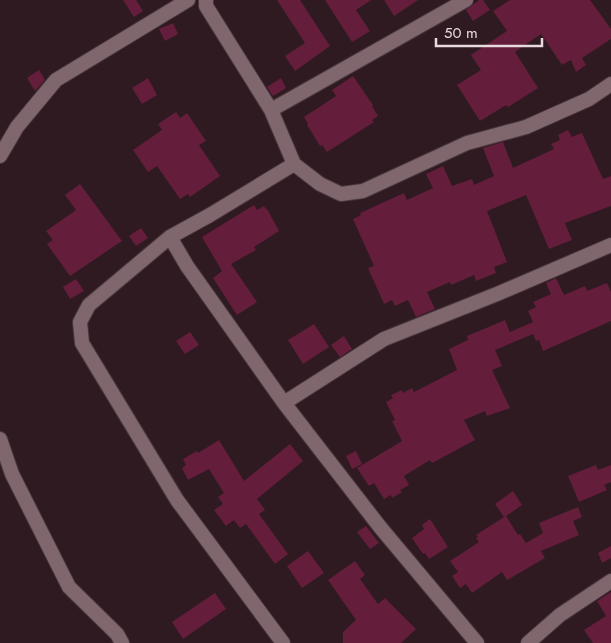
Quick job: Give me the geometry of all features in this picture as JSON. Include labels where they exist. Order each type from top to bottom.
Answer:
[{"type":"street","points":[[0,156],[17,127],[56,80],[188,0]]},
{"type":"street","points":[[206,0],[206,6],[270,110],[294,164],[320,184],[341,194],[363,191],[467,143],[526,127],[589,99],[611,84]]},
{"type":"street","points":[[270,110],[466,0]]},
{"type":"street","points":[[283,643],[177,500],[82,343],[80,322],[89,305],[170,237],[294,164]]},
{"type":"street","points":[[170,237],[187,266],[284,403],[380,527],[477,643]]},
{"type":"street","points":[[284,403],[384,339],[611,245]]},
{"type":"street","points":[[0,439],[12,474],[68,588],[118,634],[122,643]]},
{"type":"street","points":[[528,643],[560,615],[611,581]]},
{"type":"building","points":[[123,0],[136,0],[143,11],[134,17]]},
{"type":"building","points":[[277,0],[300,0],[330,46],[295,71],[285,56],[305,43]]},
{"type":"building","points":[[325,0],[371,0],[356,10],[370,31],[352,42]]},
{"type":"building","points":[[384,0],[418,0],[394,16]]},
{"type":"building","points":[[479,0],[483,0],[490,10],[473,21],[466,10]]},
{"type":"building","points":[[510,0],[590,0],[611,29],[611,39],[582,58],[586,65],[576,72],[571,60],[562,65],[541,34],[515,52],[538,88],[508,107],[506,105],[480,121],[457,85],[481,70],[471,55],[507,31],[493,11]]},
{"type":"building","points":[[173,23],[178,34],[165,41],[159,29]]},
{"type":"building","points":[[39,70],[45,80],[35,91],[27,78]]},
{"type":"building","points":[[353,76],[373,105],[378,116],[372,120],[374,122],[327,152],[322,145],[320,146],[304,117],[336,96],[332,90]]},
{"type":"building","points":[[148,78],[157,95],[142,104],[132,88]]},
{"type":"building","points":[[281,78],[286,88],[273,96],[267,87]]},
{"type":"building","points":[[176,112],[180,118],[187,113],[206,141],[199,145],[220,176],[190,197],[188,194],[180,199],[157,166],[148,172],[133,150],[162,130],[158,124]]},
{"type":"building","points":[[568,130],[572,137],[582,133],[603,179],[611,176],[611,206],[565,223],[572,240],[549,249],[526,195],[487,211],[507,262],[494,267],[496,273],[476,281],[474,275],[451,285],[450,282],[427,292],[435,309],[416,317],[408,300],[395,306],[392,300],[384,304],[368,268],[374,266],[353,219],[361,215],[360,213],[404,193],[407,200],[433,188],[426,174],[443,166],[452,186],[472,179],[474,185],[494,176],[483,148],[503,142],[513,168],[554,149],[551,144],[560,140],[558,135]]},
{"type":"building","points":[[80,184],[122,241],[70,276],[47,244],[53,240],[46,231],[76,210],[65,195]]},
{"type":"building","points":[[254,205],[257,210],[264,206],[267,209],[279,231],[254,247],[256,250],[231,264],[257,302],[237,315],[213,278],[222,271],[202,237]]},
{"type":"building","points":[[141,228],[148,238],[136,246],[129,236]]},
{"type":"building","points":[[556,278],[564,295],[585,286],[587,291],[607,283],[611,292],[611,321],[543,351],[539,340],[536,341],[533,334],[495,350],[502,366],[492,370],[510,408],[487,416],[485,411],[464,420],[475,440],[432,463],[430,460],[404,476],[409,485],[392,498],[391,495],[384,499],[374,483],[369,486],[357,468],[402,441],[392,421],[395,420],[386,402],[393,398],[391,395],[402,390],[403,393],[412,388],[414,392],[457,370],[449,349],[468,340],[467,336],[505,320],[510,332],[533,322],[528,311],[536,307],[533,302],[551,294],[546,283]]},
{"type":"building","points":[[76,279],[84,291],[70,299],[63,287]]},
{"type":"building","points":[[314,324],[329,347],[303,364],[288,340]]},
{"type":"building","points":[[190,332],[199,345],[185,354],[176,341]]},
{"type":"building","points":[[344,336],[352,349],[340,357],[331,345]]},
{"type":"building","points":[[219,440],[244,481],[290,444],[303,461],[257,499],[265,510],[259,514],[288,554],[275,564],[246,524],[240,528],[234,520],[226,526],[214,510],[223,504],[218,497],[224,493],[209,469],[188,480],[182,468],[186,465],[183,459],[197,451],[198,453]]},
{"type":"building","points":[[356,451],[362,464],[352,469],[346,456]]},
{"type":"building","points":[[596,465],[598,470],[611,465],[611,482],[604,485],[607,490],[579,502],[568,476]]},
{"type":"building","points":[[513,491],[522,505],[506,516],[518,535],[520,534],[526,543],[543,533],[539,523],[578,507],[582,517],[573,521],[579,535],[541,551],[545,558],[507,580],[502,572],[472,593],[466,584],[460,588],[452,576],[458,572],[450,561],[479,542],[476,535],[504,517],[495,504]]},
{"type":"building","points":[[430,519],[448,547],[429,559],[425,553],[423,554],[412,538],[424,529],[422,525]]},
{"type":"building","points":[[366,526],[379,543],[370,549],[357,532]]},
{"type":"building","points":[[611,546],[611,558],[602,563],[598,553]]},
{"type":"building","points":[[308,551],[324,573],[302,588],[287,566]]},
{"type":"building","points":[[355,561],[365,575],[360,579],[378,604],[385,598],[416,629],[401,643],[343,643],[343,632],[356,620],[328,580]]},
{"type":"building","points":[[611,592],[611,643],[593,643],[584,630],[606,616],[597,601]]},
{"type":"building","points":[[215,593],[226,609],[183,639],[172,622]]}]
